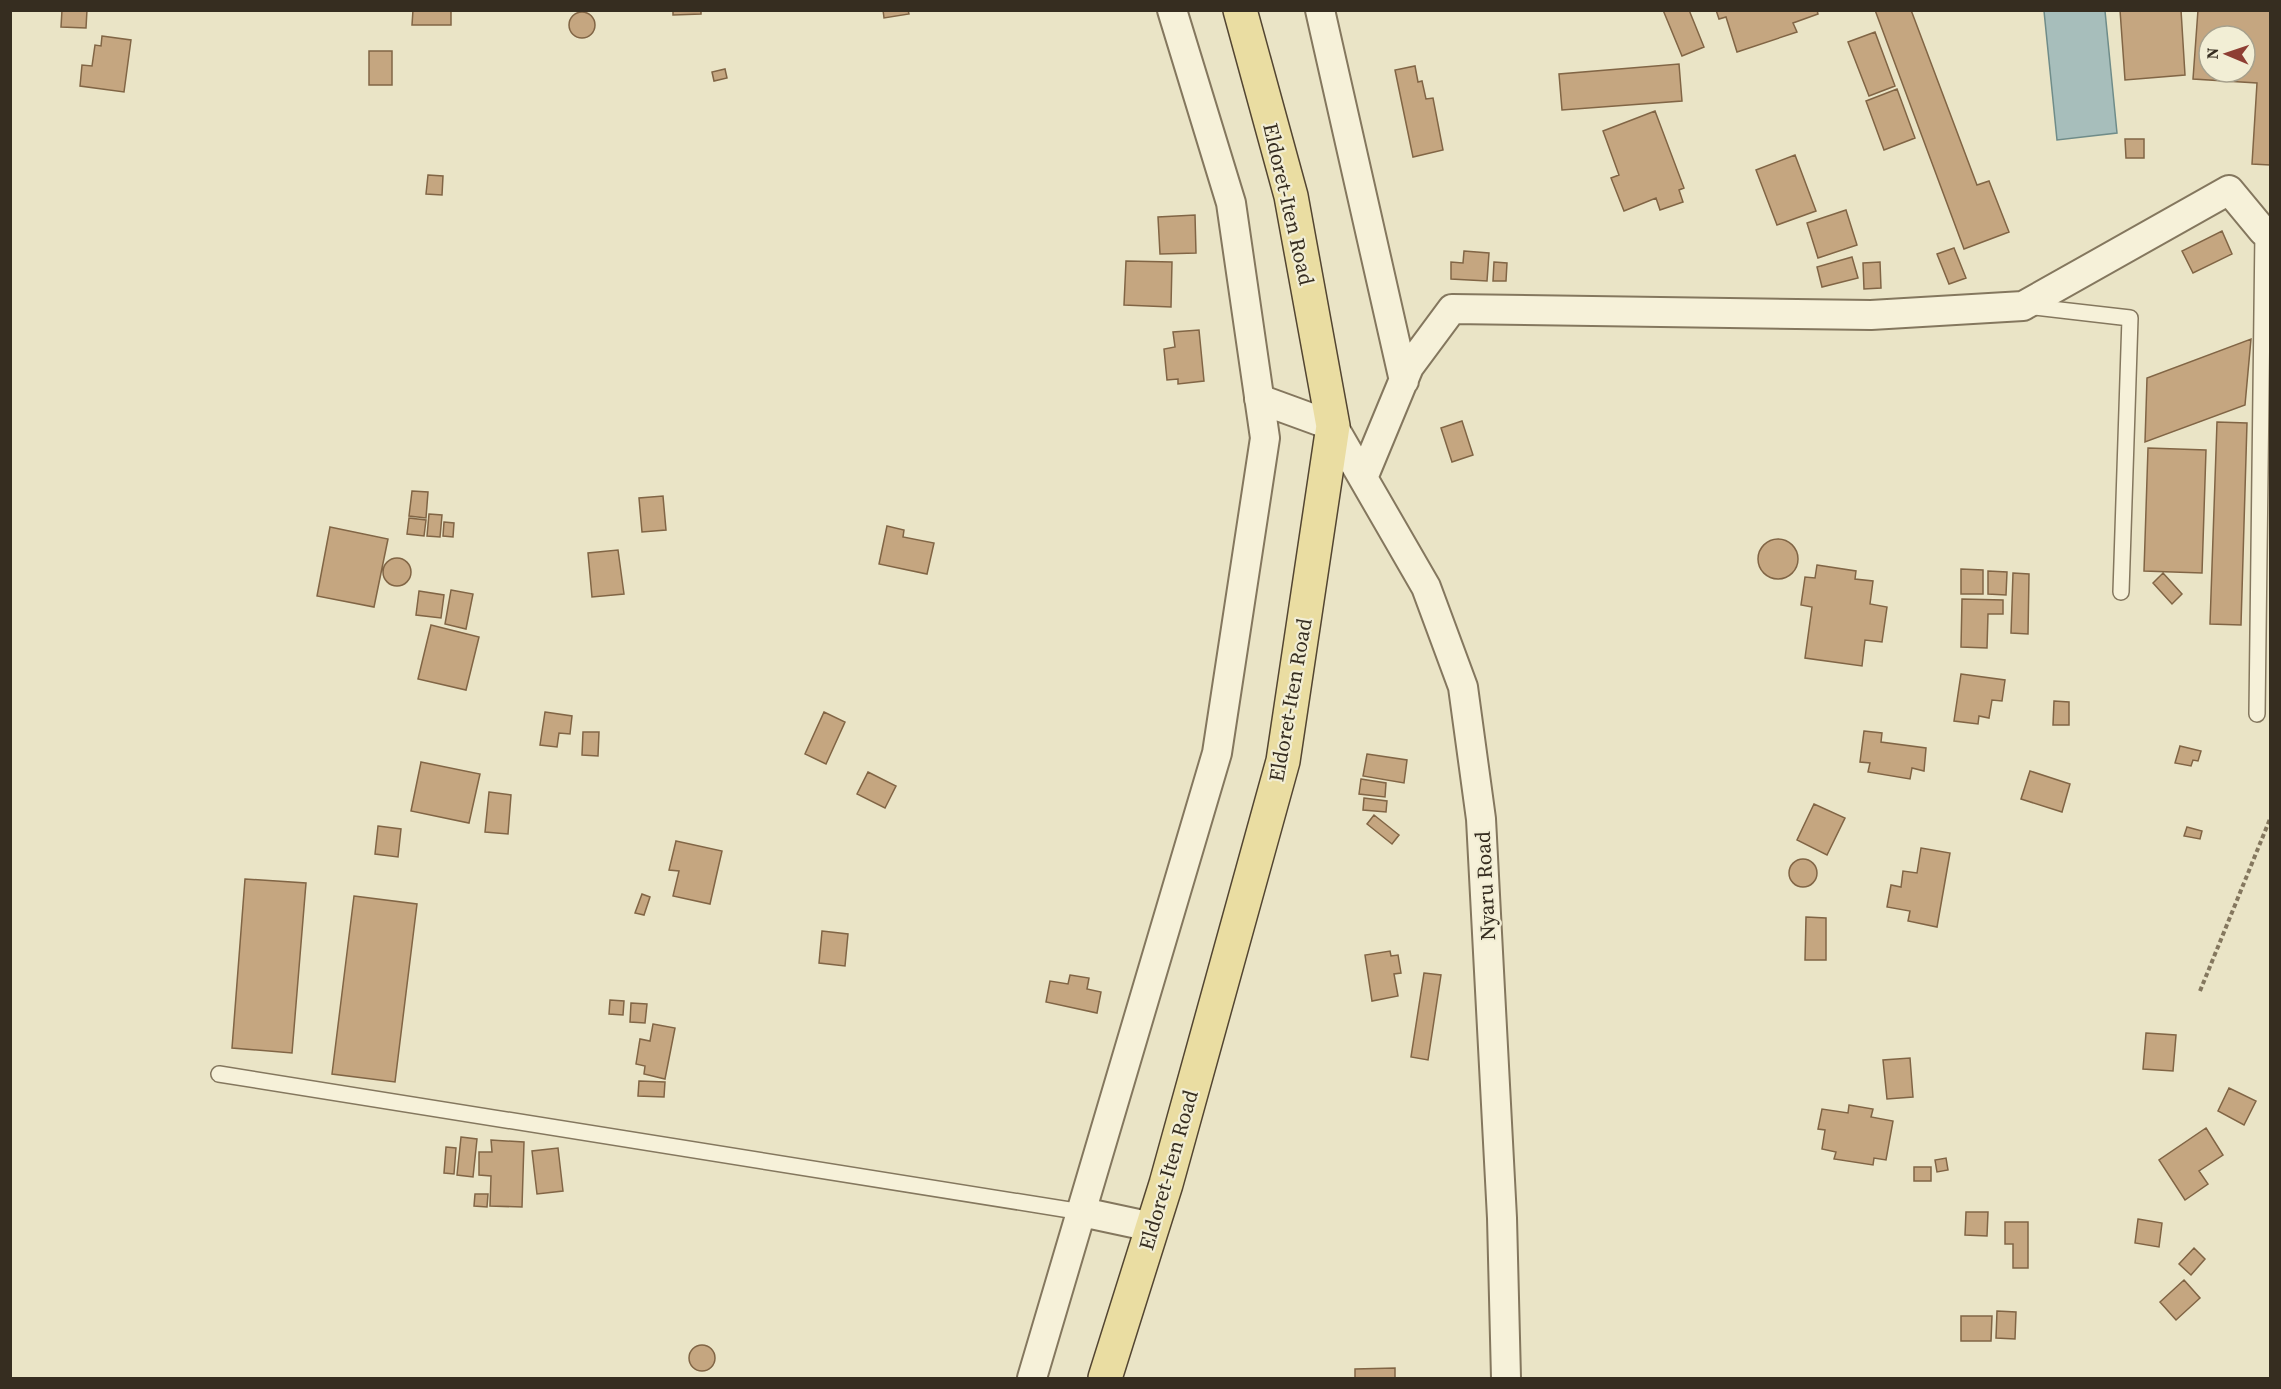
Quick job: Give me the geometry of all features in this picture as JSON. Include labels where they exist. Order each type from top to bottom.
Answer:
[{"type":"main road","name":"Eldoret-Iten Road","points":[[1105,1378],[1152,1227],[1283,760],[1333,426],[1291,196],[1240,10]]},
{"type":"street","points":[[1032,1378],[1217,753],[1264,438],[1231,203],[1172,10]]},
{"type":"street","points":[[1320,10],[1404,381]]},
{"type":"street","points":[[1363,478],[1409,367],[1452,309],[1871,315],[2023,306],[2229,190],[2263,231]]},
{"type":"street","points":[[1259,399],[1333,426]]},
{"type":"street","name":"Nyaru Road","points":[[1333,426],[1426,587],[1463,687],[1481,819],[1502,1218],[1506,1378]]},
{"type":"street","points":[[1082,1212],[1152,1227]]},
{"type":"lane","points":[[2257,714],[2263,231]]},
{"type":"lane","points":[[2023,306],[2130,318],[2121,592]]},
{"type":"lane","points":[[219,1074],[1082,1212]]},
{"type":"path","points":[[2200,991],[2271,819]]},
{"type":"water","points":[[2044,11],[2105,11],[2117,133],[2057,140]]},
{"type":"building","points":[[62,10],[87,10],[86,28],[61,27]]},
{"type":"building","points":[[413,10],[451,10],[451,25],[412,25]]},
{"type":"building","points":[[673,10],[701,10],[701,14],[673,15]]},
{"type":"building","points":[[883,10],[908,10],[909,14],[884,18]]},
{"type":"building","points":[[1663,10],[1689,10],[1704,47],[1682,56]]},
{"type":"building","points":[[1716,10],[1817,10],[1818,14],[1793,23],[1797,32],[1737,52],[1726,17],[1719,19]]},
{"type":"building","points":[[1875,10],[1911,10],[1977,185],[1989,181],[2009,232],[1964,249]]},
{"type":"building","points":[[2120,10],[2181,10],[2185,75],[2125,80]]},
{"type":"building","points":[[2198,10],[2270,10],[2270,165],[2252,164],[2257,84],[2257,24],[2197,24],[2197,79],[2193,79]]},
{"type":"building","points":[[582,12],[591,16],[595,25],[591,34],[582,38],[573,34],[569,25],[573,16]]},
{"type":"building","points":[[1875,32],[1895,86],[1869,96],[1848,42]]},
{"type":"building","points":[[102,36],[131,40],[124,92],[80,86],[82,65],[92,66],[95,45],[101,46]]},
{"type":"building","points":[[369,51],[392,51],[392,85],[369,85]]},
{"type":"building","points":[[1679,64],[1682,101],[1562,110],[1559,74]]},
{"type":"building","points":[[1415,66],[1418,82],[1422,81],[1426,99],[1433,98],[1443,150],[1413,157],[1395,70]]},
{"type":"building","points":[[725,69],[727,78],[714,81],[712,72]]},
{"type":"building","points":[[1897,89],[1915,138],[1884,150],[1866,101]]},
{"type":"building","points":[[1655,111],[1684,188],[1679,190],[1683,202],[1660,210],[1656,198],[1624,211],[1611,178],[1619,175],[1603,131]]},
{"type":"building","points":[[2125,139],[2144,139],[2144,158],[2126,158]]},
{"type":"building","points":[[1795,155],[1816,211],[1777,225],[1756,170]]},
{"type":"building","points":[[428,175],[443,176],[442,195],[426,194]]},
{"type":"building","points":[[1846,210],[1857,245],[1818,258],[1807,223]]},
{"type":"building","points":[[1195,215],[1196,253],[1160,254],[1158,217]]},
{"type":"building","points":[[2222,231],[2232,254],[2193,273],[2182,251]]},
{"type":"building","points":[[1954,248],[1966,278],[1949,284],[1937,254]]},
{"type":"building","points":[[1464,251],[1489,253],[1487,281],[1451,279],[1451,262],[1463,263]]},
{"type":"building","points":[[1852,257],[1858,278],[1822,287],[1817,267]]},
{"type":"building","points":[[1126,261],[1172,262],[1171,307],[1124,305]]},
{"type":"building","points":[[1494,262],[1507,263],[1506,281],[1493,281]]},
{"type":"building","points":[[1880,262],[1881,288],[1864,289],[1863,263]]},
{"type":"building","points":[[1199,330],[1204,381],[1178,384],[1178,379],[1167,380],[1164,349],[1175,347],[1173,332]]},
{"type":"building","points":[[2251,339],[2245,405],[2145,442],[2147,378]]},
{"type":"building","points":[[1462,421],[1473,455],[1452,462],[1441,428]]},
{"type":"building","points":[[2217,422],[2247,423],[2241,625],[2210,624]]},
{"type":"building","points":[[2148,448],[2206,450],[2202,573],[2144,571]]},
{"type":"building","points":[[412,491],[428,492],[426,518],[409,516]]},
{"type":"building","points":[[663,496],[666,530],[642,532],[639,498]]},
{"type":"building","points":[[429,514],[442,515],[440,537],[427,536]]},
{"type":"building","points":[[409,518],[426,520],[424,536],[407,534]]},
{"type":"building","points":[[444,522],[454,523],[453,537],[443,536]]},
{"type":"building","points":[[887,526],[904,530],[903,537],[934,543],[927,574],[879,564]]},
{"type":"building","points":[[330,527],[388,539],[374,607],[317,596]]},
{"type":"building","points":[[1778,539],[1786,540],[1792,545],[1797,551],[1797,567],[1792,573],[1786,578],[1778,579],[1770,578],[1764,573],[1759,567],[1758,559],[1759,551],[1764,545],[1770,540]]},
{"type":"building","points":[[618,550],[624,594],[592,597],[588,553]]},
{"type":"building","points":[[397,558],[407,562],[411,572],[407,582],[397,586],[387,582],[383,572],[387,562]]},
{"type":"building","points":[[1817,565],[1856,571],[1855,579],[1873,581],[1870,604],[1887,607],[1882,642],[1865,640],[1862,666],[1805,658],[1812,607],[1801,605],[1805,577],[1815,578]]},
{"type":"building","points":[[1961,569],[1983,570],[1983,594],[1961,594]]},
{"type":"building","points":[[1988,571],[2007,572],[2006,595],[1988,594]]},
{"type":"building","points":[[2013,573],[2029,574],[2028,634],[2011,633]]},
{"type":"building","points":[[2163,573],[2182,594],[2172,604],[2153,583]]},
{"type":"building","points":[[451,590],[473,594],[466,629],[445,624]]},
{"type":"building","points":[[419,591],[444,595],[441,618],[416,615]]},
{"type":"building","points":[[1962,599],[2003,600],[2003,614],[1988,614],[1987,648],[1961,647]]},
{"type":"building","points":[[431,625],[479,637],[466,690],[418,679]]},
{"type":"building","points":[[1961,674],[2005,680],[2002,701],[1992,700],[1989,718],[1979,716],[1978,724],[1954,721]]},
{"type":"building","points":[[2054,701],[2069,702],[2069,725],[2053,725]]},
{"type":"building","points":[[545,712],[572,716],[570,734],[559,733],[557,747],[540,745]]},
{"type":"building","points":[[824,712],[845,722],[826,764],[805,754]]},
{"type":"building","points":[[1864,731],[1882,733],[1881,742],[1926,748],[1924,771],[1912,768],[1910,779],[1868,772],[1870,763],[1860,762]]},
{"type":"building","points":[[583,732],[599,732],[598,756],[582,755]]},
{"type":"building","points":[[2180,746],[2201,751],[2198,761],[2193,760],[2191,766],[2175,763]]},
{"type":"building","points":[[1367,754],[1407,760],[1404,783],[1363,776]]},
{"type":"building","points":[[421,762],[480,774],[469,823],[411,811]]},
{"type":"building","points":[[2030,771],[2070,784],[2062,812],[2021,799]]},
{"type":"building","points":[[868,772],[896,786],[885,808],[857,794]]},
{"type":"building","points":[[1361,779],[1386,783],[1385,797],[1359,794]]},
{"type":"building","points":[[489,792],[511,795],[508,834],[485,832]]},
{"type":"building","points":[[1364,798],[1387,801],[1386,812],[1363,810]]},
{"type":"building","points":[[1814,804],[1845,818],[1827,855],[1797,840]]},
{"type":"building","points":[[1374,815],[1399,835],[1392,844],[1367,824]]},
{"type":"building","points":[[378,826],[401,829],[398,857],[375,854]]},
{"type":"building","points":[[2187,827],[2202,831],[2200,839],[2184,836]]},
{"type":"building","points":[[676,841],[722,851],[710,904],[673,896],[679,871],[669,870]]},
{"type":"building","points":[[1921,848],[1950,853],[1937,927],[1908,921],[1910,911],[1887,907],[1891,885],[1901,887],[1903,871],[1917,873]]},
{"type":"building","points":[[1803,859],[1813,863],[1817,873],[1813,883],[1803,887],[1793,883],[1789,873],[1793,863]]},
{"type":"building","points":[[245,879],[306,883],[292,1053],[232,1048]]},
{"type":"building","points":[[642,894],[650,897],[644,915],[635,913]]},
{"type":"building","points":[[354,896],[417,904],[395,1082],[332,1074]]},
{"type":"building","points":[[1806,917],[1826,918],[1826,960],[1805,960]]},
{"type":"building","points":[[822,931],[848,934],[845,966],[819,963]]},
{"type":"building","points":[[1390,951],[1391,956],[1398,955],[1401,973],[1394,974],[1398,996],[1372,1001],[1365,955]]},
{"type":"building","points":[[1424,973],[1441,975],[1428,1060],[1411,1057]]},
{"type":"building","points":[[1070,975],[1089,978],[1087,989],[1101,992],[1097,1013],[1046,1002],[1050,981],[1068,984]]},
{"type":"building","points":[[610,1000],[624,1001],[623,1015],[609,1014]]},
{"type":"building","points":[[631,1003],[647,1004],[645,1023],[630,1022]]},
{"type":"building","points":[[653,1024],[675,1028],[665,1079],[644,1074],[645,1066],[636,1064],[640,1039],[650,1041]]},
{"type":"building","points":[[2146,1033],[2176,1035],[2173,1071],[2143,1069]]},
{"type":"building","points":[[1910,1058],[1913,1097],[1887,1099],[1883,1060]]},
{"type":"building","points":[[639,1081],[665,1082],[664,1097],[638,1096]]},
{"type":"building","points":[[2229,1088],[2256,1101],[2244,1125],[2218,1111]]},
{"type":"building","points":[[1849,1105],[1873,1109],[1871,1117],[1893,1121],[1886,1160],[1874,1158],[1873,1165],[1834,1159],[1836,1152],[1822,1149],[1825,1130],[1818,1129],[1822,1109],[1848,1113]]},
{"type":"building","points":[[2206,1128],[2223,1155],[2199,1171],[2208,1184],[2185,1200],[2159,1160]]},
{"type":"building","points":[[461,1137],[477,1139],[473,1177],[457,1175]]},
{"type":"building","points":[[491,1140],[524,1142],[522,1207],[490,1206],[491,1176],[479,1175],[479,1152],[492,1152]]},
{"type":"building","points":[[446,1147],[456,1148],[454,1174],[444,1173]]},
{"type":"building","points":[[558,1148],[563,1191],[537,1194],[532,1151]]},
{"type":"building","points":[[1946,1158],[1948,1170],[1937,1172],[1935,1160]]},
{"type":"building","points":[[1914,1167],[1931,1167],[1931,1181],[1914,1181]]},
{"type":"building","points":[[475,1194],[488,1194],[487,1207],[474,1206]]},
{"type":"building","points":[[1966,1212],[1988,1212],[1987,1236],[1965,1235]]},
{"type":"building","points":[[2138,1219],[2162,1223],[2159,1247],[2135,1243]]},
{"type":"building","points":[[2005,1222],[2028,1222],[2028,1268],[2013,1268],[2013,1244],[2005,1244]]},
{"type":"building","points":[[2194,1248],[2205,1259],[2191,1275],[2179,1264]]},
{"type":"building","points":[[2184,1280],[2200,1298],[2176,1320],[2160,1302]]},
{"type":"building","points":[[1997,1311],[2016,1312],[2015,1339],[1996,1338]]},
{"type":"building","points":[[1961,1316],[1992,1316],[1991,1341],[1961,1341]]},
{"type":"building","points":[[702,1345],[711,1349],[715,1358],[711,1367],[702,1371],[693,1367],[689,1358],[693,1349]]},
{"type":"building","points":[[1395,1368],[1395,1378],[1355,1378],[1355,1369]]}]
